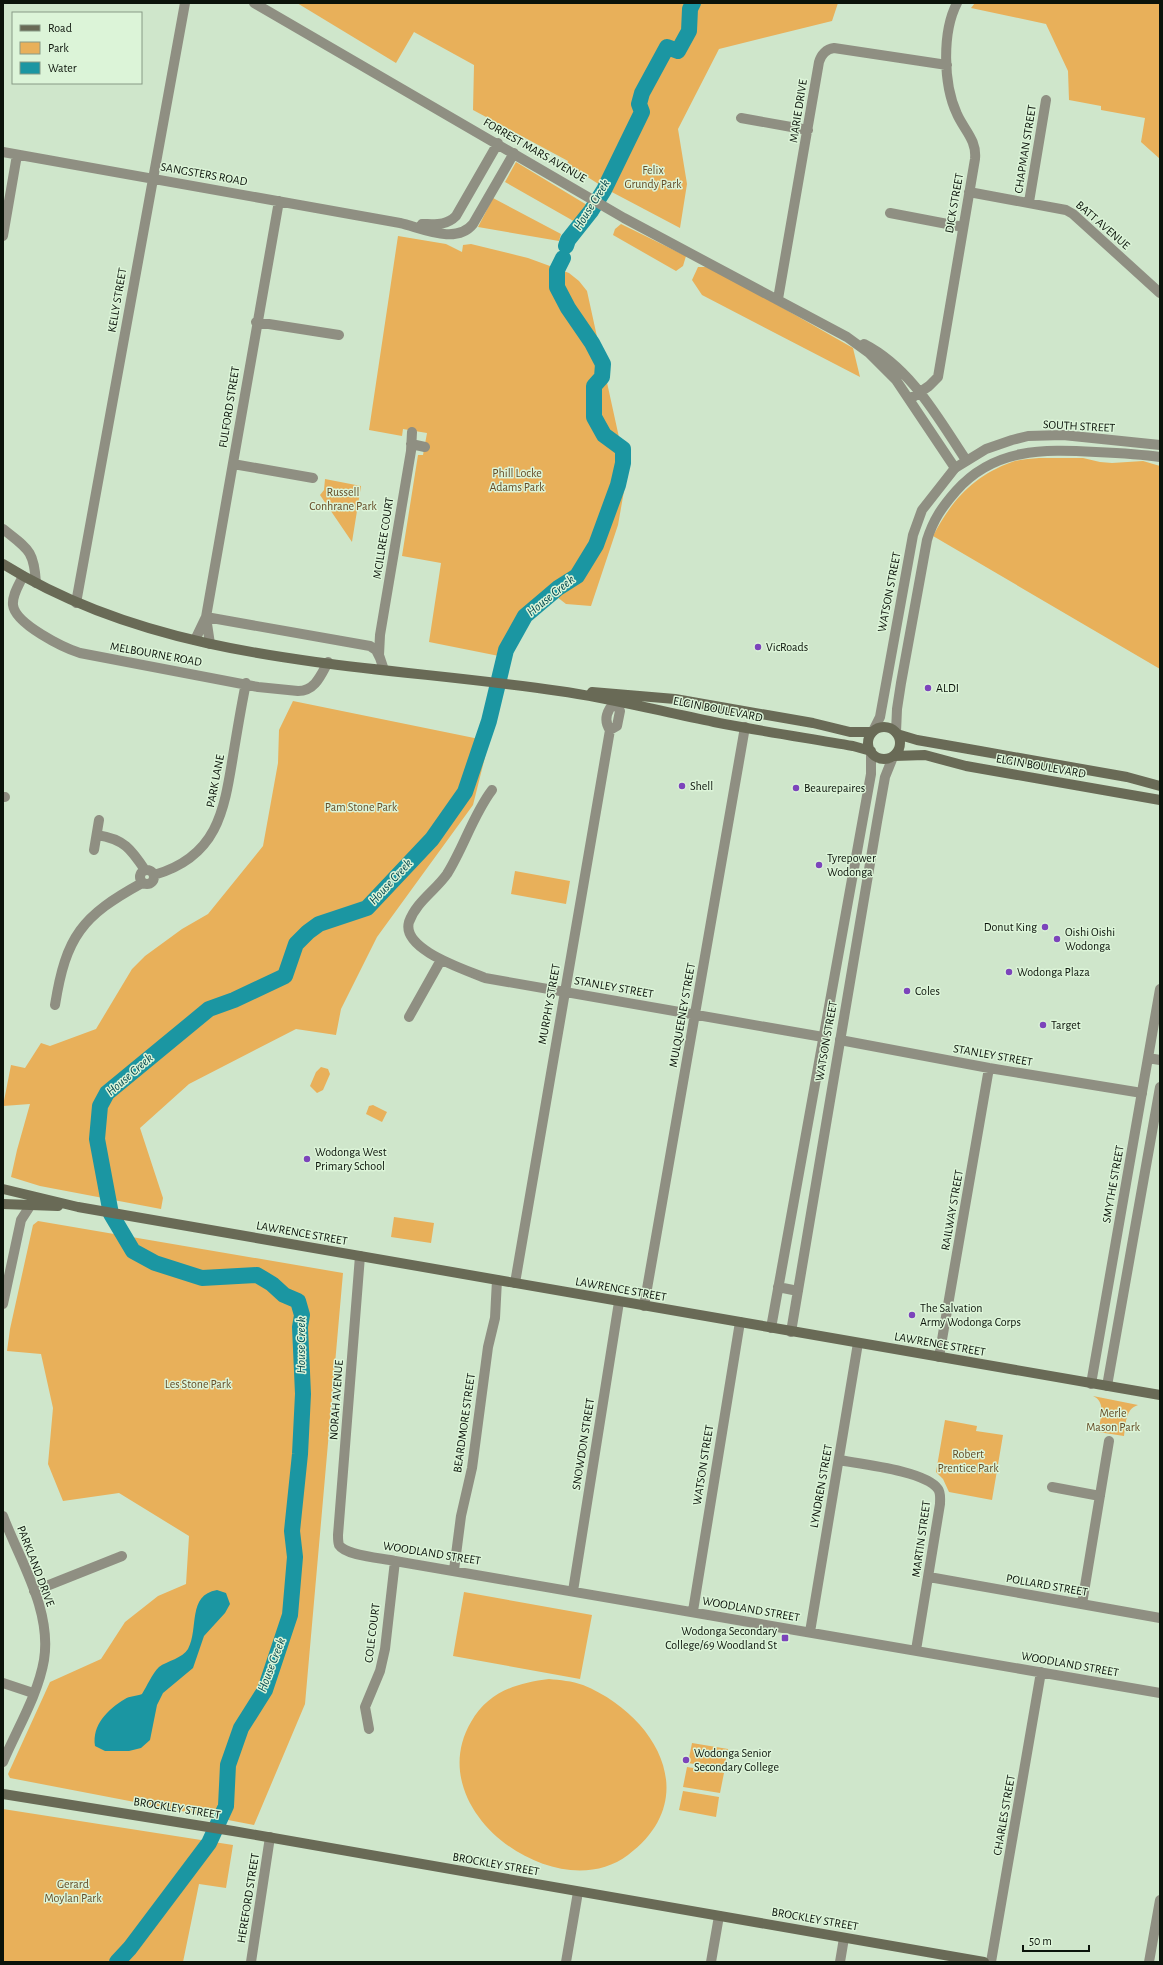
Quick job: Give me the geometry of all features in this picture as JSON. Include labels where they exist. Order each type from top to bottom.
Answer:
[{"type":"main road","name":"MELBOURNE ROAD","points":[[3,564],[36,583],[108,615],[210,644],[384,670],[514,685]]},
{"type":"main road","name":"ELGIN BOULEVARD","points":[[514,685],[616,697],[648,696],[712,704],[813,723],[850,732],[873,731]]},
{"type":"main road","points":[[646,707],[648,696]]},
{"type":"main road","name":"ELGIN BOULEVARD","points":[[616,697],[646,707],[714,722],[853,746],[871,752]]},
{"type":"main road","points":[[712,704],[710,715],[714,722]]},
{"type":"main road","points":[[886,727],[897,733],[900,746],[894,756],[879,758],[871,752],[868,740],[873,731],[886,727]]},
{"type":"main road","name":"ELGIN BOULEVARD","points":[[897,733],[918,740],[1127,777],[1160,786]]},
{"type":"main road","name":"ELGIN BOULEVARD","points":[[894,756],[929,756],[966,766],[1160,800]]},
{"type":"main road","name":"LAWRENCE STREET","points":[[3,1189],[78,1207],[1160,1395]]},
{"type":"main road","points":[[26,1195],[30,1206]]},
{"type":"main road","name":"LAWRENCE STREET","points":[[3,1204],[78,1207]]},
{"type":"main road","name":"BROCKLEY STREET","points":[[3,1794],[270,1837],[984,1962]]},
{"type":"street","name":"KELLY STREET","points":[[76,602],[185,3]]},
{"type":"street","name":"FORREST MARS AVENUE","points":[[254,3],[498,143],[618,214],[883,355],[897,367],[920,392],[966,460]]},
{"type":"street","name":"DICK STREET","points":[[910,399],[932,384],[938,377],[975,159],[975,147],[957,115],[951,99],[947,65],[947,37],[952,14],[957,3]]},
{"type":"street","name":"MARIE DRIVE","points":[[778,299],[819,62],[825,52],[830,48],[843,48],[947,65]]},
{"type":"street","name":"CHAPMAN STREET","points":[[1029,202],[1046,100]]},
{"type":"street","points":[[741,118],[808,130]]},
{"type":"street","name":"SANGSTERS ROAD","points":[[400,223],[442,224],[454,219],[498,143]]},
{"type":"street","name":"SANGSTERS ROAD","points":[[3,152],[400,223],[450,235],[464,232],[473,224],[514,153]]},
{"type":"street","points":[[3,236],[17,155]]},
{"type":"street","name":"BATT AVENUE","points":[[969,192],[1060,208],[1073,214],[1160,294]]},
{"type":"street","name":"FULFORD STREET","points":[[195,640],[206,617],[256,322],[279,201]]},
{"type":"street","points":[[890,213],[963,227]]},
{"type":"street","points":[[256,322],[339,335]]},
{"type":"street","name":"FORREST MARS AVENUE","points":[[847,337],[890,373],[910,399],[955,468]]},
{"type":"street","name":"MCILLREE COURT","points":[[384,670],[380,660],[380,635],[412,432]]},
{"type":"street","name":"SOUTH STREET","points":[[955,468],[966,460],[996,446],[1028,436],[1062,435],[1160,445]]},
{"type":"street","points":[[411,444],[426,447]]},
{"type":"street","name":"SOUTH STREET","points":[[968,477],[997,461],[1026,453],[1076,451],[1160,457]]},
{"type":"street","points":[[897,733],[898,702],[927,540],[931,527],[940,509],[968,477],[966,460]]},
{"type":"street","points":[[233,464],[313,478]]},
{"type":"street","points":[[955,468],[968,477]]},
{"type":"street","name":"WATSON STREET","points":[[873,731],[880,715],[899,605],[913,535],[918,518],[925,505],[955,468]]},
{"type":"street","points":[[3,529],[28,548],[35,563],[36,583]]},
{"type":"street","points":[[913,535],[927,540]]},
{"type":"street","name":"MELBOURNE ROAD","points":[[23,576],[14,596],[14,610],[19,617],[62,646],[88,654],[246,683],[258,687],[304,691],[317,682],[328,662]]},
{"type":"street","points":[[899,605],[914,606]]},
{"type":"street","points":[[206,617],[363,644],[375,649],[380,660]]},
{"type":"street","name":"FULFORD STREET","points":[[206,617],[210,644]]},
{"type":"street","points":[[363,644],[374,642],[380,635]]},
{"type":"street","name":"PARK LANE","points":[[55,1005],[58,982],[66,955],[83,926],[112,900],[142,883],[151,884],[154,880],[150,873],[172,870],[189,858],[200,849],[220,820],[226,799],[246,683]]},
{"type":"street","name":"MURPHY STREET","points":[[515,1283],[610,730],[606,724],[608,708],[616,697]]},
{"type":"street","name":"MULQUEENEY STREET","points":[[644,1306],[745,727]]},
{"type":"street","name":"WATSON STREET","points":[[771,1328],[871,774],[871,752]]},
{"type":"street","name":"WATSON STREET","points":[[791,1332],[885,777],[894,756]]},
{"type":"street","name":"STANLEY STREET","points":[[492,790],[484,801],[464,843],[446,875],[414,913],[409,922],[411,936],[421,948],[441,960],[486,978],[695,1016],[840,1040],[989,1068],[1142,1093],[1159,1093]]},
{"type":"street","points":[[862,819],[877,822]]},
{"type":"street","points":[[94,850],[99,820]]},
{"type":"street","points":[[97,835],[124,844],[130,848],[150,873]]},
{"type":"street","points":[[852,873],[868,876]]},
{"type":"street","points":[[409,1017],[441,960]]},
{"type":"street","name":"SMYTHE STREET","points":[[1091,1384],[1160,989]]},
{"type":"street","points":[[828,1007],[845,1010]]},
{"type":"street","points":[[1148,1058],[1160,1060]]},
{"type":"street","name":"RAILWAY STREET","points":[[940,1357],[989,1068]]},
{"type":"street","points":[[817,1069],[834,1072]]},
{"type":"street","points":[[1107,1386],[1159,1093]]},
{"type":"street","points":[[1133,1148],[1149,1150]]},
{"type":"street","points":[[16,1205],[21,1220]]},
{"type":"street","points":[[3,1304],[21,1220],[30,1206]]},
{"type":"street","name":"NORAH AVENUE","points":[[340,1545],[338,1535],[360,1256]]},
{"type":"street","name":"BEARDMORE STREET","points":[[454,1570],[461,1516],[472,1468],[488,1347],[495,1318],[497,1280]]},
{"type":"street","points":[[778,1287],[798,1291]]},
{"type":"street","name":"SNOWDON STREET","points":[[573,1590],[619,1302]]},
{"type":"street","name":"WATSON STREET","points":[[693,1612],[740,1322]]},
{"type":"street","points":[[1102,1323],[1118,1325]]},
{"type":"street","name":"LYNDREN STREET","points":[[810,1632],[858,1343]]},
{"type":"street","points":[[1082,1604],[1109,1441]]},
{"type":"street","name":"MARTIN STREET","points":[[839,1460],[900,1471],[918,1476],[933,1483],[939,1490],[941,1497],[916,1650]]},
{"type":"street","points":[[1052,1487],[1100,1496]]},
{"type":"street","name":"PARKLAND DRIVE","points":[[3,1762],[33,1693],[44,1661],[45,1645],[44,1628],[34,1591],[4,1522]]},
{"type":"street","name":"WOODLAND STREET","points":[[340,1545],[351,1552],[395,1561],[573,1590],[1160,1693]]},
{"type":"street","points":[[34,1591],[122,1556]]},
{"type":"street","name":"COLE COURT","points":[[369,1729],[365,1708],[380,1671],[385,1649],[395,1561]]},
{"type":"street","name":"POLLARD STREET","points":[[929,1577],[1160,1618]]},
{"type":"street","name":"CHARLES STREET","points":[[991,1962],[1041,1672]]},
{"type":"street","points":[[3,1683],[33,1693]]},
{"type":"street","name":"HEREFORD STREET","points":[[251,1962],[270,1837]]},
{"type":"street","points":[[566,1962],[578,1892]]},
{"type":"street","points":[[1150,1962],[1160,1900]]},
{"type":"street","points":[[711,1962],[719,1916]]},
{"type":"street","points":[[840,1962],[844,1938]]},
{"type":"green space","name":"Felix Grundy Park","points":[[297,3],[838,3],[832,21],[719,49],[678,129],[687,184],[680,228],[608,190],[567,164],[568,161],[473,110],[474,65],[414,32],[396,63]]},
{"type":"green space","points":[[975,3],[1160,3],[1160,159],[1141,142],[1145,118],[1101,110],[1101,106],[1069,100],[1068,71],[1046,24],[971,8]]},
{"type":"green space","points":[[516,162],[587,205],[577,223],[505,182]]},
{"type":"green space","points":[[493,198],[561,234],[559,241],[478,227]]},
{"type":"green space","points":[[621,224],[686,256],[683,266],[676,271],[613,235],[615,229]]},
{"type":"green space","name":"Phill Locke Adams Park","points":[[398,236],[446,244],[462,252],[463,245],[471,244],[528,258],[569,273],[579,281],[587,291],[627,474],[618,525],[591,606],[566,604],[552,593],[525,616],[504,657],[429,642],[441,563],[402,556],[418,455],[423,455],[427,433],[403,429],[402,436],[369,430]]},
{"type":"green space","points":[[698,267],[715,269],[853,348],[860,377],[702,295],[692,280]]},
{"type":"green space","points":[[1039,458],[1083,458],[1112,463],[1143,461],[1160,466],[1160,669],[933,536],[956,500],[975,482],[986,474],[1012,462]]},
{"type":"green space","name":"Russell Conhrane Park","points":[[325,479],[361,486],[352,542],[320,495],[324,490]]},
{"type":"green space","name":"Pam Stone Park","points":[[293,701],[489,741],[473,805],[377,937],[341,1009],[336,1035],[296,1029],[189,1084],[140,1128],[163,1198],[161,1209],[40,1186],[11,1177],[30,1104],[3,1106],[11,1065],[25,1068],[41,1043],[50,1046],[96,1029],[132,969],[145,956],[182,929],[208,914],[263,846],[278,763],[279,730]]},
{"type":"green space","points":[[515,871],[570,881],[566,904],[511,894]]},
{"type":"green space","points":[[321,1067],[328,1069],[330,1074],[323,1090],[317,1093],[310,1086],[316,1072]]},
{"type":"green space","points":[[373,1105],[387,1112],[382,1122],[366,1114],[369,1106]]},
{"type":"green space","points":[[394,1217],[434,1223],[431,1243],[391,1237]]},
{"type":"green space","name":"Les Stone Park","points":[[38,1221],[343,1273],[305,1704],[254,1825],[10,1778],[8,1774],[50,1682],[101,1659],[125,1622],[158,1596],[186,1584],[189,1536],[119,1493],[63,1501],[48,1464],[53,1408],[41,1354],[7,1351],[10,1329],[33,1225]]},
{"type":"green space","name":"Merle Mason Park","points":[[1093,1396],[1138,1405],[1128,1413],[1124,1436],[1098,1432],[1102,1412],[1100,1402]]},
{"type":"green space","name":"Robert Prentice Park","points":[[945,1420],[977,1426],[976,1431],[1003,1435],[992,1500],[949,1492],[943,1479],[936,1472]]},
{"type":"green space","points":[[464,1592],[592,1615],[580,1679],[453,1656]]},
{"type":"green space","points":[[549,1679],[583,1685],[609,1699],[632,1716],[649,1737],[661,1760],[666,1784],[663,1809],[651,1833],[628,1855],[599,1868],[566,1870],[533,1860],[503,1842],[479,1817],[464,1788],[460,1755],[471,1722],[478,1712],[494,1696],[514,1686]]},
{"type":"green space","points":[[692,1743],[728,1749],[724,1769],[688,1763]]},
{"type":"green space","points":[[687,1767],[724,1773],[720,1793],[683,1787]]},
{"type":"green space","points":[[683,1791],[719,1797],[716,1817],[679,1810]]},
{"type":"green space","name":"Gerard Moylan Park","points":[[3,1809],[233,1845],[226,1888],[199,1884],[183,1962],[3,1962]]},
{"type":"water","points":[[217,1590],[226,1593],[230,1604],[225,1613],[204,1636],[193,1668],[163,1693],[157,1705],[150,1740],[141,1748],[129,1751],[105,1751],[95,1746],[98,1725],[107,1713],[118,1703],[127,1698],[142,1694],[159,1667],[186,1652],[191,1641],[195,1614],[201,1599],[208,1593]]},
{"type":"waterway","name":"House Creek","points":[[566,246],[568,240],[591,211],[604,190],[642,112],[639,104],[642,93],[667,47],[678,51],[689,31],[690,9],[693,3]]},
{"type":"waterway","name":"House Creek","points":[[117,1962],[130,1948],[209,1843],[226,1806],[228,1765],[241,1728],[265,1690],[290,1615],[295,1557],[292,1531],[300,1454],[303,1394],[300,1327],[302,1315],[298,1301],[284,1295],[272,1284],[257,1275],[202,1278],[155,1263],[133,1251],[111,1214],[97,1139],[100,1106],[107,1093],[209,1009],[234,1000],[285,976],[296,944],[308,932],[319,924],[367,908],[432,839],[465,792],[489,721],[506,650],[525,616],[558,588],[577,576],[596,545],[618,485],[623,463],[623,449],[604,435],[594,417],[594,386],[602,377],[603,364],[592,343],[568,308],[557,287],[557,270],[563,258]]},
{"type":"place","name":"VicRoads","points":[[758,647]]},
{"type":"place","name":"ALDI","points":[[928,688]]},
{"type":"place","name":"Shell","points":[[682,786]]},
{"type":"place","name":"Beaurepaires","points":[[796,788]]},
{"type":"place","name":"Tyrepower Wodonga","points":[[819,865]]},
{"type":"place","name":"Donut King","points":[[1045,927]]},
{"type":"place","name":"Oishi Oishi Wodonga","points":[[1057,939]]},
{"type":"place","name":"Wodonga Plaza","points":[[1009,972]]},
{"type":"place","name":"Coles","points":[[907,991]]},
{"type":"place","name":"Target","points":[[1043,1025]]},
{"type":"place","name":"Wodonga West Primary School","points":[[307,1159]]},
{"type":"place","name":"The Salvation Army Wodonga Corps","points":[[912,1315]]},
{"type":"place","name":"Wodonga Secondary College/69 Woodland St","points":[[785,1638]]},
{"type":"place","name":"Wodonga Senior Secondary College","points":[[686,1760]]}]
